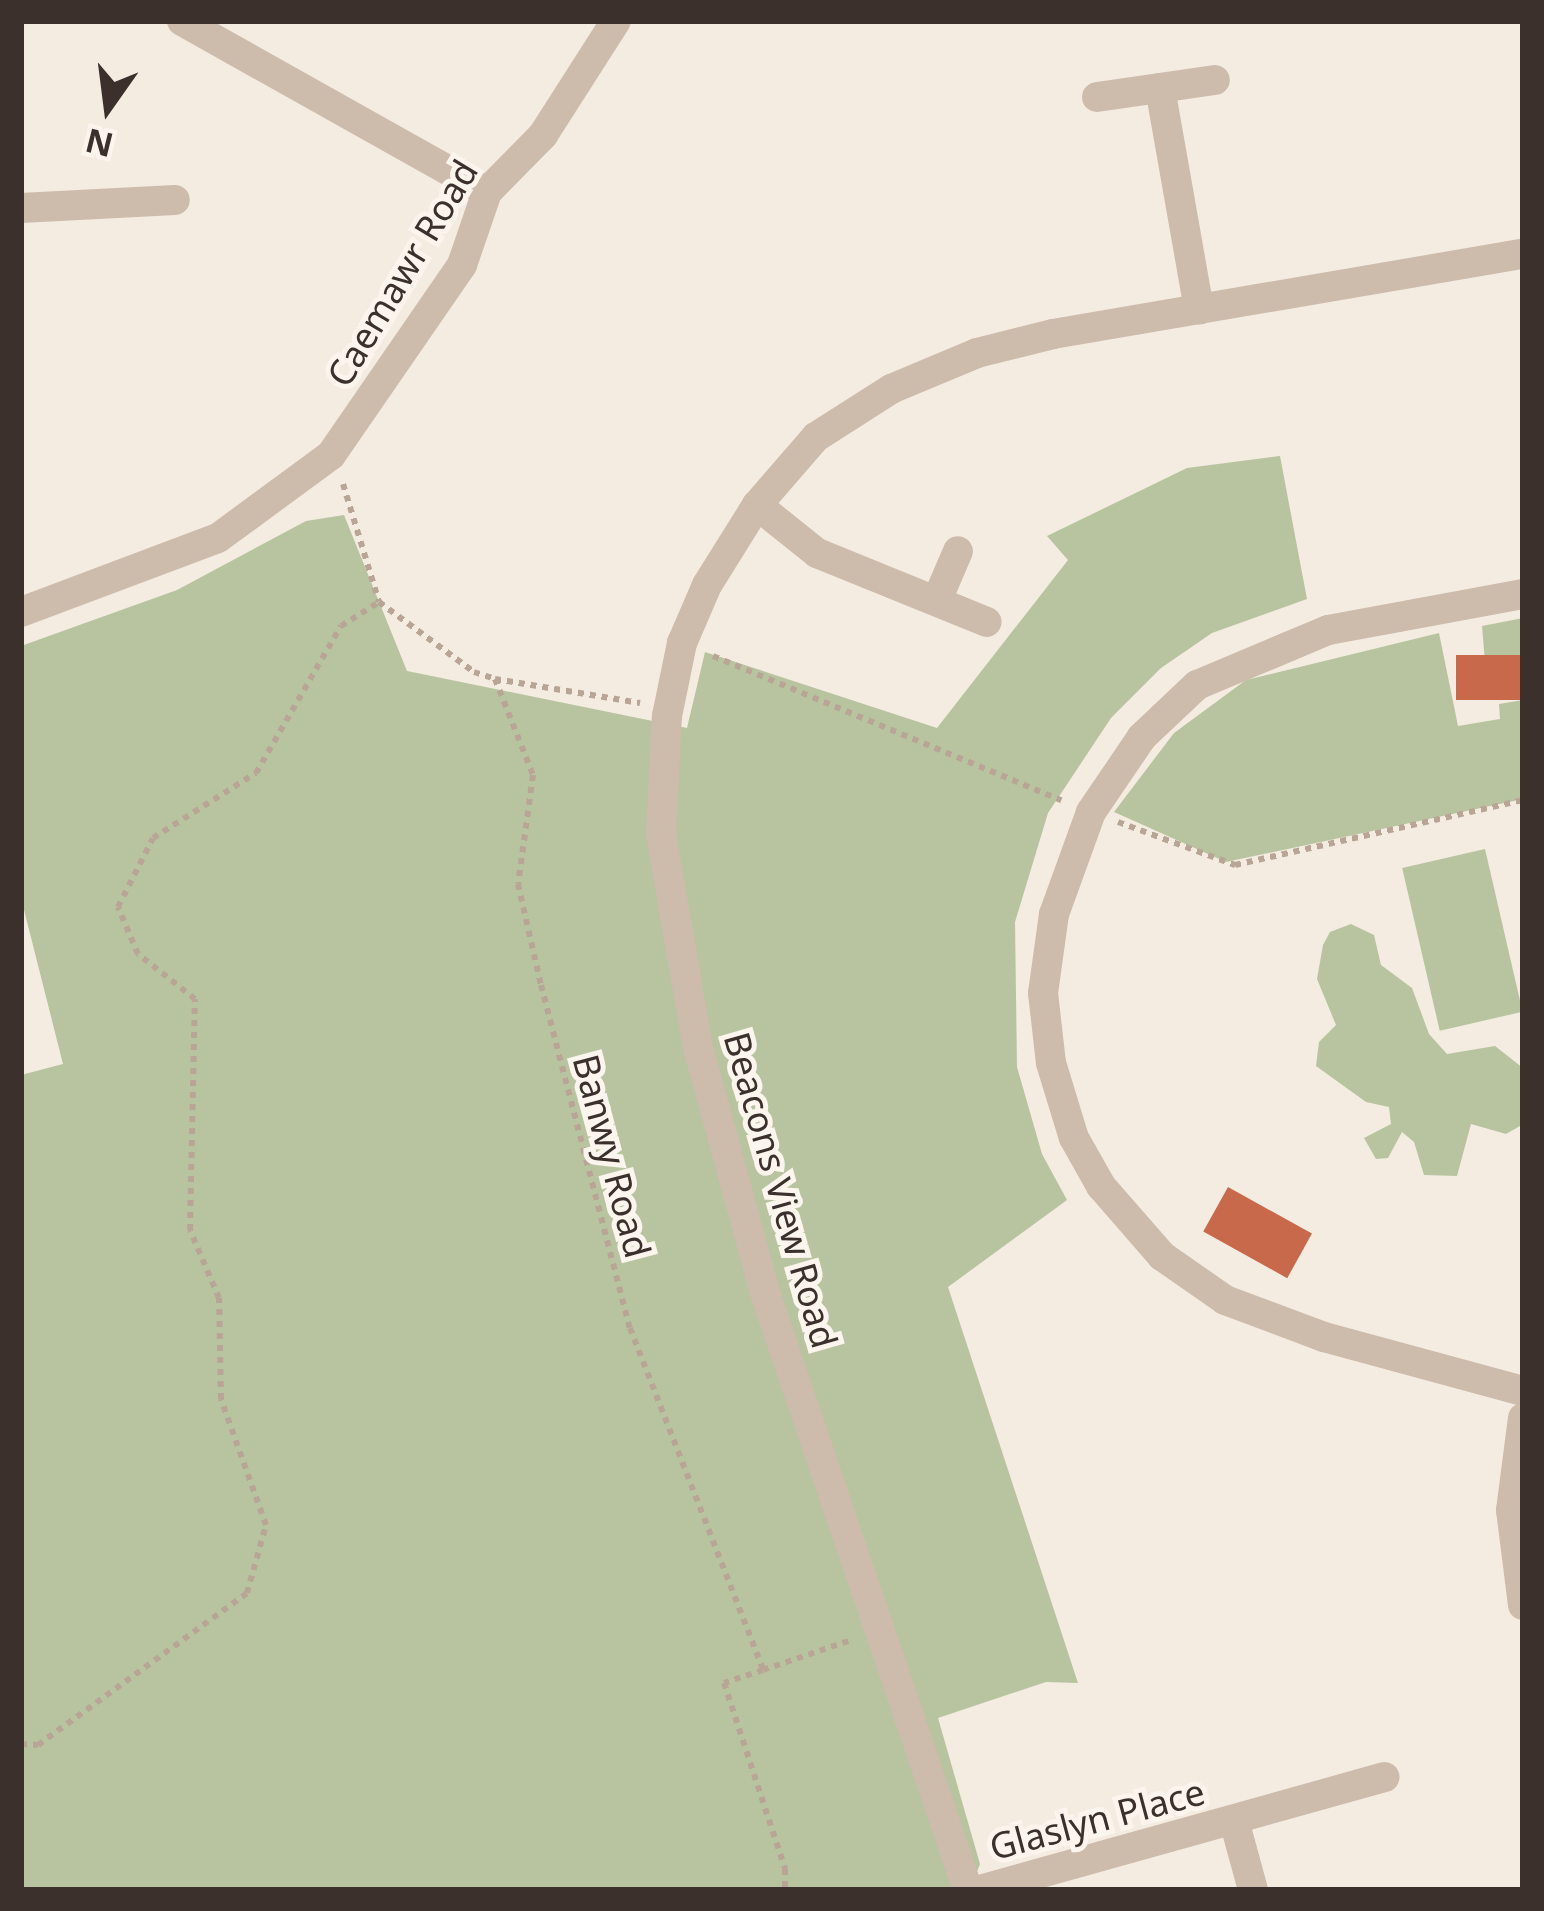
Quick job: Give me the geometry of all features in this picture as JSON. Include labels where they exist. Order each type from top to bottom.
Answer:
[{"type":"street","points":[[182,21],[487,192]]},
{"type":"street","name":"Caemawr Road","points":[[21,612],[218,538],[331,455],[462,265],[487,192],[544,135],[616,21]]},
{"type":"street","points":[[1097,98],[1215,80]]},
{"type":"street","points":[[1160,88],[1199,310]]},
{"type":"street","points":[[21,208],[176,200]]},
{"type":"street","name":"Beacons View Road","points":[[968,1890],[766,1296],[698,1048],[662,833],[669,706],[682,643],[706,585],[757,505],[816,437],[892,389],[977,353],[1523,254]]},
{"type":"street","points":[[757,505],[817,553],[987,622]]},
{"type":"street","points":[[937,600],[958,551]]},
{"type":"street","points":[[1523,594],[1328,630],[1197,685],[1142,736],[1091,812],[1054,914],[1043,993],[1051,1063],[1074,1138],[1101,1186],[1162,1256],[1225,1300],[1324,1337],[1523,1391]]},
{"type":"street","points":[[1523,1418],[1511,1510],[1523,1605]]},
{"type":"street","name":"Glaslyn Place","points":[[980,1890],[1234,1824],[1385,1777]]},
{"type":"street","name":"Glaslyn Place","points":[[1234,1824],[1253,1890]]},
{"type":"path","points":[[331,455],[367,544],[379,602],[474,672],[669,706]]},
{"type":"path","points":[[21,1744],[38,1745],[248,1593],[266,1525],[221,1399],[219,1298],[190,1230],[195,999],[138,954],[118,907],[153,838],[256,773],[341,626],[379,602]]},
{"type":"path","name":"Banwy Road","points":[[495,679],[533,776],[518,884],[576,1133],[630,1328],[764,1670]]},
{"type":"path","points":[[785,1890],[785,1869],[724,1682],[859,1637]]},
{"type":"green space","points":[[1280,456],[1307,599],[1212,633],[1161,668],[1111,718],[1048,813],[1015,922],[1017,1067],[1042,1154],[1067,1200],[948,1287],[1078,1683],[1046,1682],[938,1718],[980,1864],[970,1890],[21,1890],[21,1075],[63,1064],[21,898],[21,646],[177,590],[306,521],[344,515],[407,671],[687,728],[705,652],[937,728],[1068,560],[1047,536],[1187,468]]},
{"type":"green space","points":[[1523,618],[1523,655],[1485,662],[1482,626]]},
{"type":"green space","points":[[1439,633],[1458,726],[1500,719],[1499,704],[1523,700],[1523,799],[1226,862],[1114,812],[1174,733],[1246,680]]},
{"type":"green space","points":[[1485,849],[1523,1012],[1440,1031],[1402,868]]},
{"type":"green space","points":[[1351,924],[1374,935],[1381,965],[1412,988],[1429,1034],[1447,1054],[1495,1046],[1523,1068],[1520,1126],[1506,1134],[1471,1124],[1457,1176],[1424,1175],[1414,1142],[1402,1132],[1388,1158],[1376,1159],[1364,1138],[1391,1124],[1389,1107],[1366,1102],[1316,1066],[1319,1042],[1336,1025],[1317,979],[1323,945],[1330,932]]},
{"type":"building","points":[[1456,655],[1523,655],[1523,700],[1456,700]]},
{"type":"building","points":[[1228,1187],[1312,1234],[1287,1278],[1203,1232]]}]
